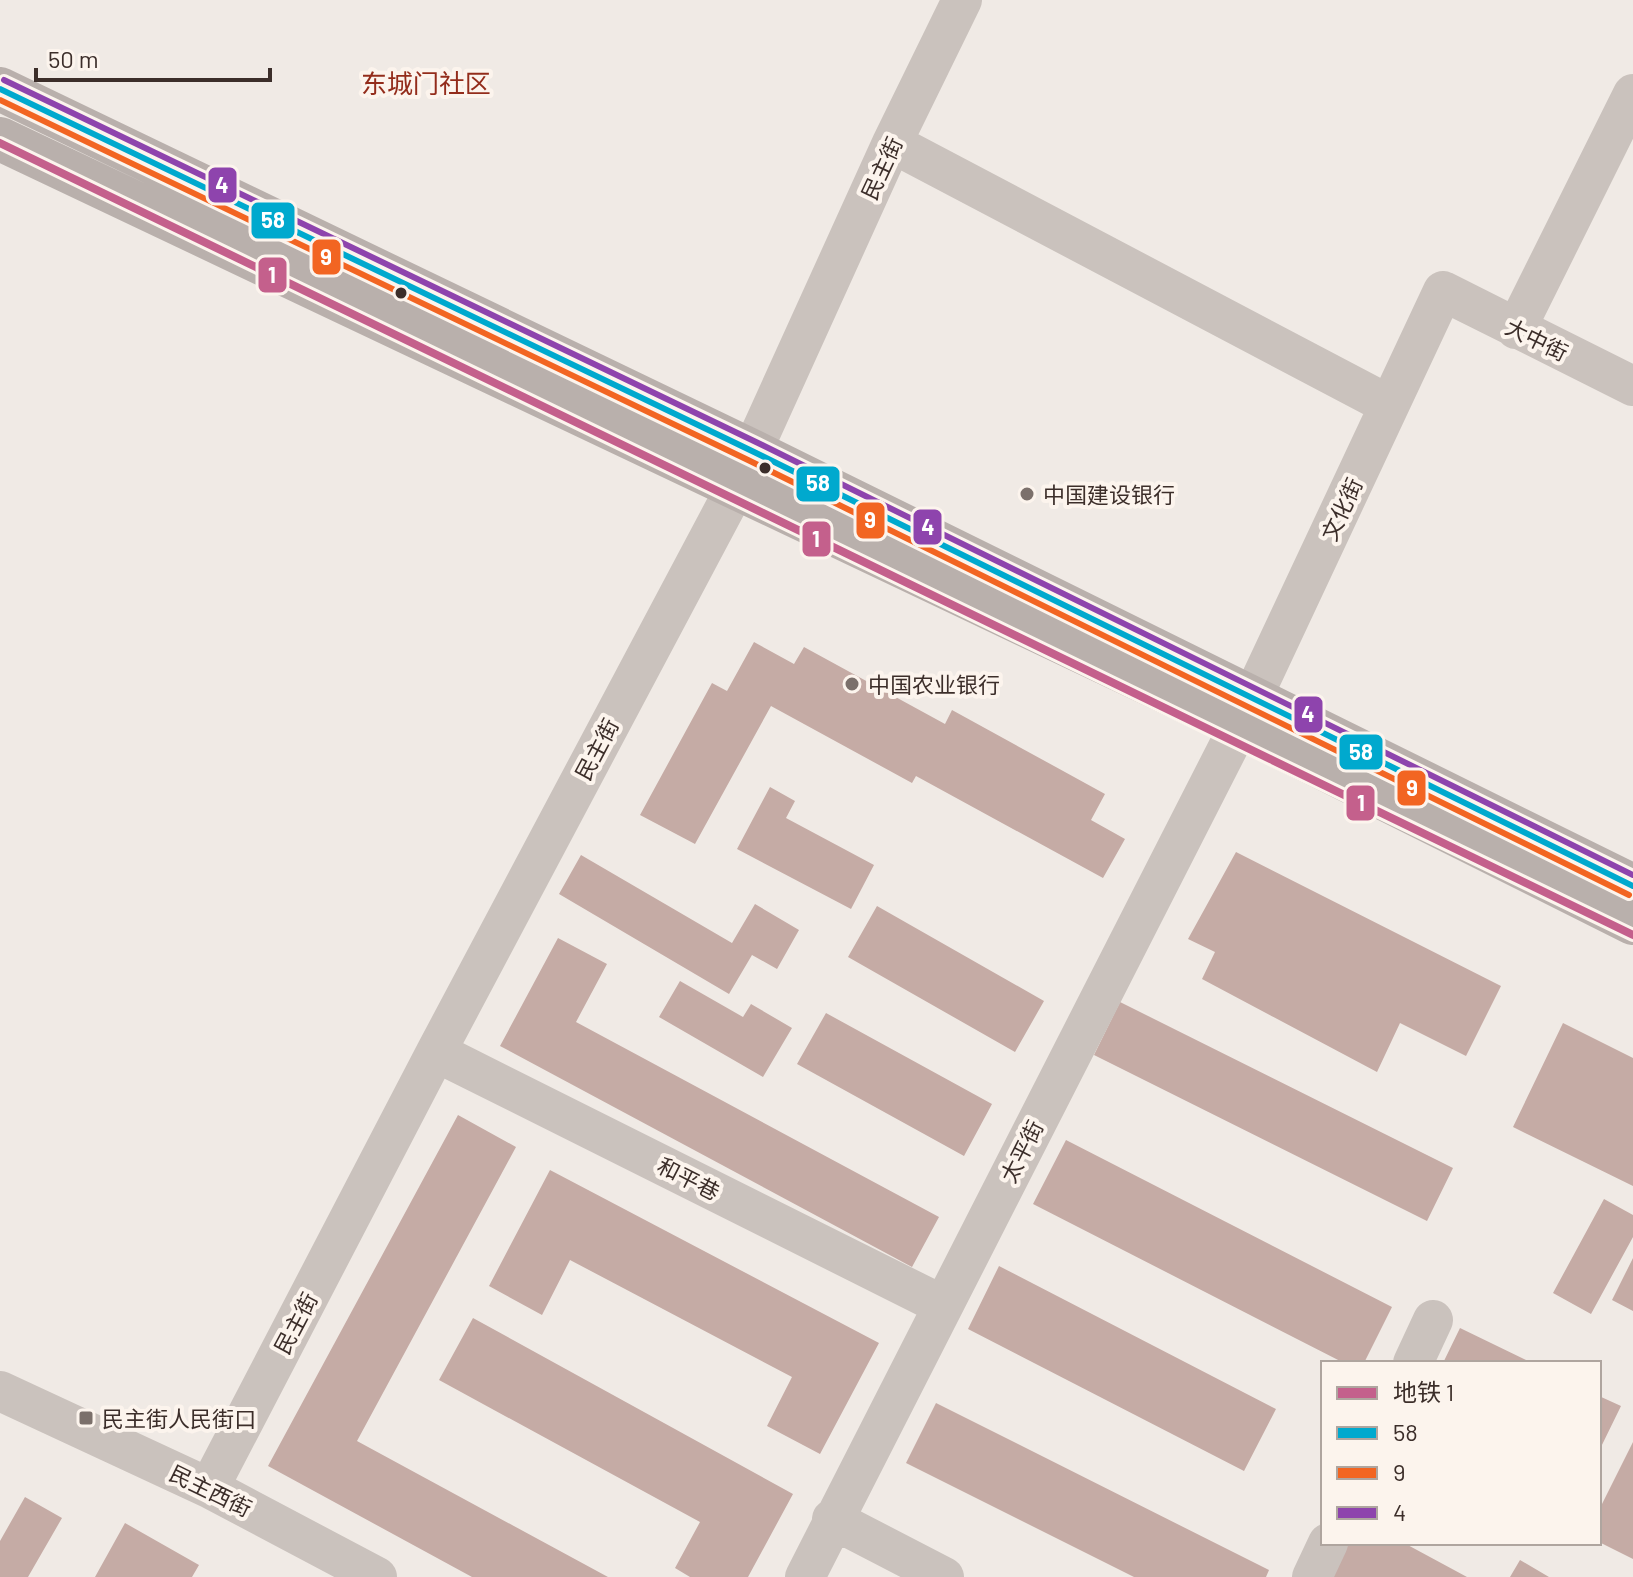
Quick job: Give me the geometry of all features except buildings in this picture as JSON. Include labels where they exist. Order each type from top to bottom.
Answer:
[{"type":"main road","points":[[0,89],[744,470],[1246,712],[1633,886]]},
{"type":"main road","points":[[0,139],[744,470]]},
{"type":"main road","points":[[1246,712],[1633,923]]},
{"type":"street","name":"民主街","points":[[209,1488],[744,470],[892,143],[962,0]]},
{"type":"street","points":[[1516,329],[1633,94]]},
{"type":"street","points":[[892,143],[1389,405]]},
{"type":"street","name":"大中街","points":[[1443,291],[1633,386]]},
{"type":"street","name":"文化街","points":[[1246,712],[1443,291]]},
{"type":"street","name":"太平街","points":[[805,1577],[1246,712]]},
{"type":"street","name":"和平巷","points":[[436,1052],[942,1305]]},
{"type":"street","points":[[1414,1361],[1433,1320]]},
{"type":"street","name":"民主西街","points":[[0,1391],[209,1488],[377,1577]]},
{"type":"street","points":[[0,1426],[41,1410]]},
{"type":"street","points":[[832,1519],[944,1577]]},
{"type":"street","points":[[1312,1577],[1327,1545]]},
{"type":"metro line","name":"1","points":[[0,143],[1633,935]]},
{"type":"transit line","name":"4","points":[[4,80],[756,442],[1633,875]]},
{"type":"transit line","name":"58","points":[[0,89],[752,451],[1633,886]]},
{"type":"transit line","name":"9","points":[[0,100],[748,460],[1629,895]]},
{"type":"place","name":"中国建设银行","points":[[1027,494]]},
{"type":"place","name":"中国农业银行","points":[[852,684]]},
{"type":"place","name":"民主街人民街口","points":[[86,1418]]},
{"type":"district","name":"东城门社区","points":[[426,82]]}]
